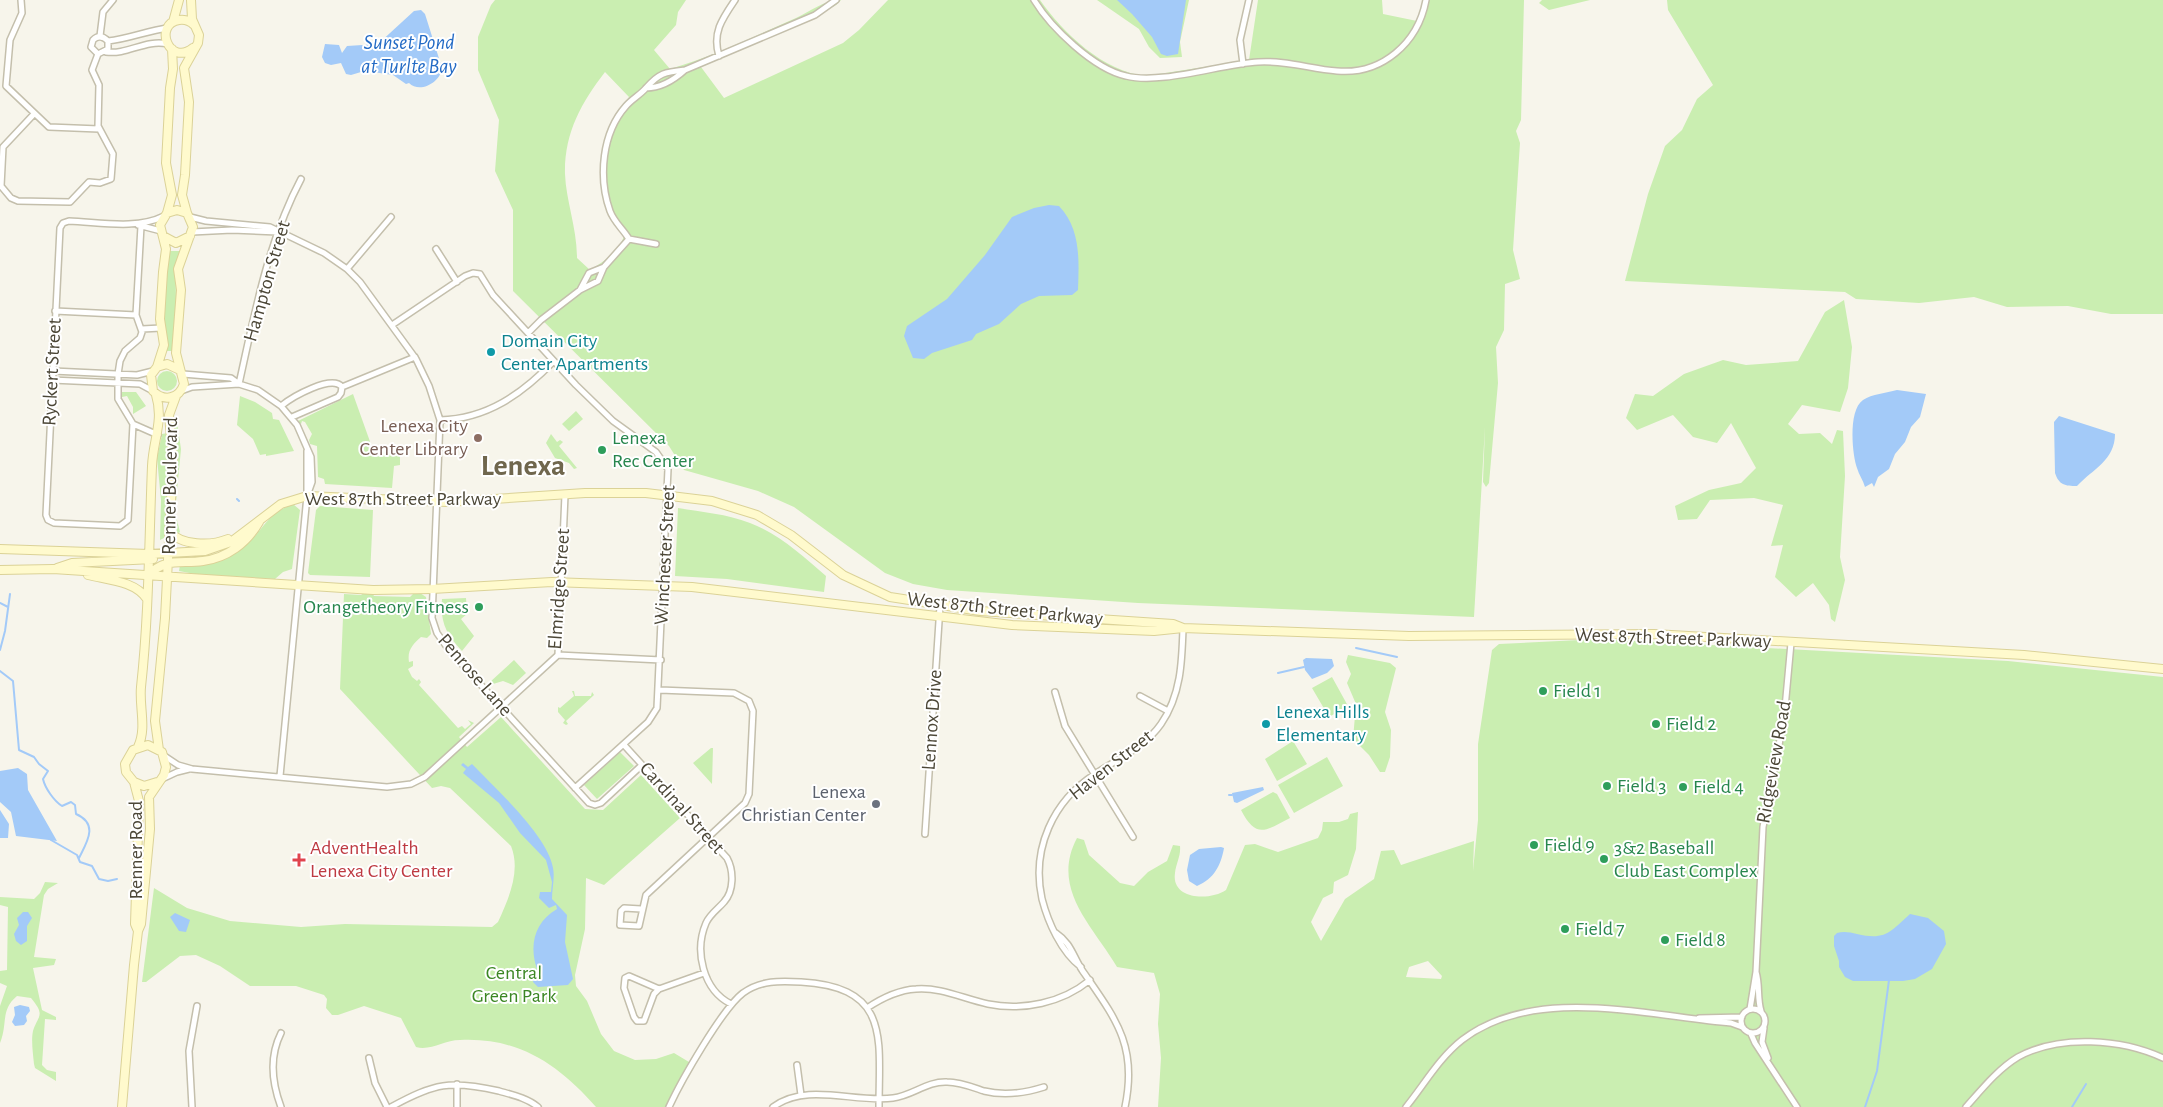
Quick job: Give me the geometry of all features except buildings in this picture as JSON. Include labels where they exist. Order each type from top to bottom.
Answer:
[{"type":"main road","points":[[179,0],[166,36],[170,47],[173,69],[170,88],[166,163],[172,195],[165,214],[162,233],[166,252],[162,280],[161,328],[164,349],[150,381],[155,393],[166,398],[179,393],[184,384],[176,351],[181,290],[178,269],[191,234],[182,194],[185,175],[188,102],[184,68],[199,35],[191,13],[191,0]]},
{"type":"main road","points":[[170,25],[187,20],[196,26]]},
{"type":"main road","points":[[170,47],[184,53],[195,47]]},
{"type":"main road","points":[[165,214],[177,210],[188,215]]},
{"type":"main road","points":[[162,233],[176,242],[191,234]]},
{"type":"main road","points":[[155,369],[167,364],[182,372]]},
{"type":"main road","name":"Renner Boulevard","points":[[148,576],[152,463],[158,435],[160,410],[155,393]]},
{"type":"main road","name":"Renner Boulevard","points":[[168,578],[173,462],[169,415],[179,393]]},
{"type":"main road","name":"West 87th Street Parkway","points":[[0,549],[149,557],[219,548],[239,536],[261,517],[286,502],[307,496],[438,502],[611,492],[712,501],[757,514],[791,534],[843,575],[890,597],[940,606],[1173,624],[1183,628]]},
{"type":"main road","points":[[169,531],[181,540],[212,543],[228,539],[261,517]]},
{"type":"main road","points":[[148,576],[161,564],[203,561],[228,553],[250,536],[261,517]]},
{"type":"main road","points":[[53,569],[72,564],[149,557]]},
{"type":"main road","name":"West 87th Street Parkway","points":[[0,570],[53,569],[373,590],[432,589],[561,582],[663,586],[734,592],[1012,625],[1154,631],[1183,628],[1401,636],[1644,634],[2024,655],[2162,667]]},
{"type":"main road","points":[[66,570],[133,586],[142,591],[147,600]]},
{"type":"main road","name":"Renner Road","points":[[138,931],[135,924],[139,806],[134,782],[126,772],[125,764],[128,756],[138,747],[142,738],[140,701],[148,576]]},
{"type":"main road","name":"Renner Road","points":[[122,1107],[138,931],[141,924],[150,829],[149,797],[166,767],[161,753],[155,721],[168,578]]},
{"type":"main road","points":[[138,747],[148,745],[161,753]]},
{"type":"main road","points":[[134,782],[144,786],[151,786],[159,781]]},
{"type":"street","points":[[21,0],[22,13],[10,40],[6,86],[49,127],[99,130]]},
{"type":"street","points":[[100,36],[103,12],[113,0]]},
{"type":"street","points":[[719,56],[716,34],[720,22],[735,0]]},
{"type":"street","points":[[656,244],[629,239],[610,210],[604,176],[606,143],[617,119],[626,106],[656,77],[669,72],[685,70],[815,15],[836,0]]},
{"type":"street","points":[[1034,0],[1045,17],[1095,62],[1127,77],[1147,79],[1243,64],[1283,62],[1344,71],[1373,67],[1394,55],[1407,42],[1421,20],[1426,0]]},
{"type":"street","points":[[1243,64],[1240,34],[1249,0]]},
{"type":"street","points":[[100,36],[108,41],[170,25]]},
{"type":"street","points":[[98,54],[94,52],[91,44],[93,40],[100,36]]},
{"type":"street","points":[[106,52],[109,46],[108,41]]},
{"type":"street","points":[[98,54],[124,52],[146,43],[170,47]]},
{"type":"street","points":[[34,114],[3,147],[1,186],[12,198],[18,200],[70,202],[89,182],[111,179],[113,154],[99,130],[99,85],[92,70],[98,54]]},
{"type":"street","points":[[646,88],[654,88],[672,81],[685,70]]},
{"type":"street","name":"Hampton Street","points":[[239,384],[265,277],[279,232],[301,179]]},
{"type":"street","points":[[130,224],[148,222],[165,214]]},
{"type":"street","name":"Penrose Lane","points":[[188,215],[206,221],[257,224],[270,227],[313,246],[347,269],[370,294],[415,357],[429,386],[440,420],[438,502],[432,589],[432,618],[437,633],[449,650],[589,803],[598,804],[642,765]]},
{"type":"street","points":[[347,269],[391,217]]},
{"type":"street","name":"Ryckert Street","points":[[130,224],[69,221],[61,224],[46,514],[48,520],[54,523],[120,526],[125,524],[128,520],[133,424]]},
{"type":"street","points":[[130,224],[162,233]]},
{"type":"street","points":[[141,226],[136,315],[142,330],[140,338],[129,346],[120,362],[118,399],[133,424],[158,435]]},
{"type":"street","points":[[191,234],[232,230],[279,232]]},
{"type":"street","points":[[528,333],[541,320],[580,290],[598,281],[604,267],[629,239]]},
{"type":"street","points":[[392,325],[458,282],[436,249]]},
{"type":"street","points":[[580,290],[589,273],[604,267]]},
{"type":"street","name":"Winchester Street","points":[[458,282],[473,273],[480,274],[493,295],[554,361],[613,421],[647,444],[663,460],[668,469],[660,690],[654,715],[624,745],[575,788]]},
{"type":"street","points":[[55,311],[136,315]]},
{"type":"street","points":[[142,330],[161,328]]},
{"type":"street","points":[[342,386],[415,357]]},
{"type":"street","points":[[440,420],[460,419],[493,409],[516,396],[554,361]]},
{"type":"street","points":[[53,370],[144,374],[155,369]]},
{"type":"street","points":[[161,753],[178,765],[192,769],[280,776],[307,496],[307,452],[302,435],[292,417],[281,406],[258,390],[239,384],[231,378],[182,372]]},
{"type":"street","points":[[52,380],[140,384],[155,393]]},
{"type":"street","points":[[281,406],[293,397],[331,381],[342,386]]},
{"type":"street","points":[[179,393],[192,387],[239,384]]},
{"type":"street","points":[[292,417],[338,397],[342,386]]},
{"type":"street","name":"Elmridge Street","points":[[280,776],[387,787],[411,784],[425,777],[558,655],[565,495]]},
{"type":"street","name":"Lennox Drive","points":[[925,834],[932,699],[940,606]]},
{"type":"street","name":"Haven Street","points":[[1125,1107],[1129,1070],[1124,1041],[1116,1020],[1081,967],[1065,952],[1049,921],[1041,894],[1040,873],[1043,843],[1051,820],[1073,790],[1096,773],[1139,747],[1157,730],[1168,711],[1180,678],[1183,628]]},
{"type":"street","name":"Ridgeview Road","points":[[1756,972],[1763,828],[1784,719],[1791,643]]},
{"type":"street","points":[[558,655],[661,660]]},
{"type":"street","points":[[641,909],[624,908],[621,910],[620,925],[622,927],[639,926],[641,909],[650,891],[748,799],[753,711],[749,701],[734,693],[660,690]]},
{"type":"street","points":[[1055,692],[1065,726],[1096,773],[1133,837]]},
{"type":"street","name":"Haven Street","points":[[1140,696],[1168,711]]},
{"type":"street","name":"Cardinal Street","points":[[624,745],[727,858],[732,872],[728,896],[711,916],[704,931],[702,958],[704,974]]},
{"type":"street","points":[[159,781],[177,772],[192,769]]},
{"type":"street","points":[[1696,1019],[1742,1016],[1750,1009],[1756,972]]},
{"type":"street","points":[[1756,972],[1758,980],[1757,1000],[1765,1017],[1762,1042],[1772,1068]]},
{"type":"street","points":[[659,989],[634,978],[626,978],[624,988],[637,1021],[644,1021],[647,1018],[650,1004],[659,989],[704,974],[713,990],[731,1004]]},
{"type":"street","points":[[867,1008],[896,993],[918,988],[941,991],[989,1004],[1033,1005],[1072,993],[1090,980]]},
{"type":"street","points":[[669,1107],[731,1004],[752,987],[779,981],[831,985],[851,994],[867,1008],[879,1038],[879,1107]]},
{"type":"street","points":[[192,1107],[189,1051],[197,1006]]},
{"type":"street","points":[[1406,1107],[1455,1046],[1475,1031],[1504,1017],[1537,1010],[1590,1009],[1696,1019],[1742,1027],[1751,1034],[1797,1107]]},
{"type":"street","points":[[1750,1009],[1761,1011]]},
{"type":"street","points":[[1742,1016],[1742,1027]]},
{"type":"street","points":[[1751,1034],[1757,1033],[1764,1028]]},
{"type":"street","points":[[281,1033],[275,1050],[273,1074],[281,1107]]},
{"type":"street","points":[[1966,1107],[2007,1064],[2032,1051],[2047,1046],[2081,1043],[2118,1045],[2146,1050],[2163,1058]]},
{"type":"street","points":[[369,1058],[375,1083],[387,1107]]},
{"type":"street","points":[[797,1065],[801,1095]]},
{"type":"street","points":[[774,1107],[785,1100],[801,1095],[879,1099],[898,1098],[939,1082],[958,1082],[997,1093],[1022,1092],[1044,1087]]},
{"type":"street","points":[[391,1107],[420,1091],[457,1084],[510,1094],[538,1107]]},
{"type":"street","points":[[457,1084],[457,1107]]},
{"type":"green space","points":[[495,0],[686,0],[678,12],[676,25],[654,50],[670,69],[734,46],[823,4],[841,0],[836,5],[801,24],[701,67],[724,98],[843,43],[859,30],[888,0],[1040,0],[1060,25],[1086,49],[1115,67],[1130,73],[1146,76],[1249,60],[1258,0],[1382,0],[1383,14],[1417,21],[1423,0],[1524,0],[1521,120],[1516,131],[1520,143],[1513,250],[1520,279],[1505,284],[1504,330],[1496,347],[1498,383],[1489,483],[1486,487],[1483,482],[1485,427],[1474,617],[1138,603],[947,590],[913,584],[885,573],[794,507],[758,491],[684,470],[669,446],[513,291],[513,210],[495,171],[499,120],[478,70],[478,37],[491,5]],"holes":[[[605,72],[629,97],[609,130],[603,148],[601,166],[601,184],[605,202],[624,236],[614,252],[590,270],[577,258],[577,247],[565,174],[567,146],[571,132],[588,95]]]},
{"type":"green space","points":[[1097,0],[1189,0],[1180,42],[1182,57],[1160,58],[1149,47],[1139,29]]},
{"type":"green space","points":[[1542,0],[1590,0],[1549,10],[1539,3]]},
{"type":"green space","points":[[1667,0],[2163,0],[2163,314],[2111,314],[2068,306],[2007,307],[1974,297],[1919,303],[1856,299],[1845,292],[1625,281],[1648,194],[1665,146],[1682,130],[1697,99],[1713,85],[1668,10]]},
{"type":"green space","points":[[170,251],[180,251],[176,275],[175,330],[172,351],[167,351],[164,316],[166,272]]},
{"type":"green space","points":[[1844,300],[1852,347],[1848,388],[1840,412],[1802,405],[1788,424],[1799,434],[1820,433],[1832,444],[1837,430],[1843,431],[1845,476],[1840,557],[1845,580],[1835,622],[1831,619],[1829,605],[1813,583],[1796,597],[1775,577],[1783,545],[1771,546],[1783,505],[1754,498],[1710,500],[1697,519],[1678,520],[1675,506],[1709,490],[1741,483],[1756,468],[1731,423],[1717,443],[1693,437],[1673,415],[1637,430],[1626,418],[1635,394],[1653,396],[1684,374],[1723,360],[1746,365],[1798,361],[1825,312]]},
{"type":"green space","points":[[163,371],[171,371],[177,377],[177,385],[171,391],[163,391],[157,385],[157,377]]},
{"type":"green space","points":[[122,392],[136,392],[146,406],[133,414],[133,407],[127,396],[122,397]]},
{"type":"green space","points":[[353,394],[373,450],[400,454],[400,465],[394,466],[392,488],[325,484],[324,479],[318,477],[317,446],[310,444],[309,440],[312,434],[305,422],[302,421],[301,424],[298,421]]},
{"type":"green space","points":[[240,396],[255,402],[272,413],[273,419],[279,420],[294,451],[266,456],[266,454],[260,455],[253,439],[237,425]]},
{"type":"green space","points":[[576,411],[583,419],[569,431],[562,424]]},
{"type":"green space","points":[[176,416],[181,449],[175,512],[180,532],[177,534],[173,524],[177,454],[173,417]]},
{"type":"green space","points":[[168,433],[170,462],[165,532],[164,538],[160,540],[161,500],[157,458],[162,434]]},
{"type":"green space","points":[[551,434],[557,442],[560,440],[563,442],[559,446],[577,468],[574,469],[569,463],[555,458],[546,443]]},
{"type":"green space","points":[[293,504],[300,510],[292,569],[283,572],[275,579],[195,574],[179,571],[180,565],[211,562],[240,550],[272,516]]},
{"type":"green space","points":[[320,506],[373,510],[370,577],[310,575],[308,573],[316,510]]},
{"type":"green space","points":[[678,508],[732,517],[771,533],[826,576],[824,592],[727,579],[675,576]]},
{"type":"green space","name":"Central Green Park","points":[[372,593],[374,596],[410,597],[413,594],[420,593],[426,597],[431,634],[427,638],[421,637],[411,648],[409,662],[413,661],[413,666],[408,669],[412,677],[417,681],[419,679],[421,682],[419,685],[458,728],[462,726],[465,729],[471,724],[468,720],[474,723],[459,737],[467,747],[501,717],[585,809],[603,810],[641,775],[680,818],[604,885],[586,878],[585,929],[575,975],[576,986],[587,1001],[601,1034],[614,1051],[635,1060],[656,1059],[674,1053],[694,1065],[669,1107],[596,1107],[567,1078],[536,1057],[519,1049],[501,1043],[481,1040],[454,1040],[427,1048],[416,1047],[401,1018],[364,1006],[338,1015],[332,1015],[326,1008],[327,999],[324,995],[296,986],[250,986],[220,966],[196,955],[180,956],[146,982],[142,982],[154,888],[187,908],[230,921],[301,927],[345,924],[492,927],[498,922],[510,894],[514,875],[514,855],[511,846],[450,788],[441,786],[432,788],[340,689],[344,594],[361,595]]},
{"type":"green space","points":[[466,598],[467,614],[461,619],[474,636],[462,651],[445,627],[442,614],[442,599]]},
{"type":"green space","points":[[1600,639],[2008,661],[2163,677],[2163,1107],[1158,1107],[1161,1058],[1158,1024],[1160,994],[1154,973],[1117,967],[1087,922],[1071,890],[1068,874],[1070,857],[1077,838],[1084,840],[1089,855],[1120,883],[1134,886],[1148,872],[1167,861],[1173,845],[1180,846],[1175,882],[1179,889],[1185,893],[1202,897],[1219,894],[1226,890],[1245,845],[1255,844],[1278,852],[1318,838],[1323,822],[1339,822],[1348,819],[1350,814],[1358,812],[1356,849],[1348,875],[1334,882],[1333,893],[1323,898],[1311,922],[1321,941],[1345,899],[1374,879],[1381,851],[1394,850],[1401,865],[1474,841],[1473,871],[1478,820],[1478,744],[1492,650],[1499,644]],"holes":[[[1428,961],[1442,976],[1441,979],[1406,977],[1409,967]]]},
{"type":"green space","points":[[1348,655],[1390,663],[1396,668],[1385,712],[1391,730],[1390,757],[1385,772],[1380,772],[1369,755],[1353,739],[1356,704],[1347,683],[1351,674],[1346,662]]},
{"type":"green space","points":[[514,660],[526,673],[513,685],[503,681],[493,684],[490,682]]},
{"type":"green space","points":[[1332,677],[1348,706],[1329,717],[1312,688]]},
{"type":"green space","points":[[572,691],[574,691],[575,696],[591,696],[592,692],[594,695],[566,721],[568,724],[566,725],[563,723],[565,720],[558,712],[558,707],[560,708],[574,696]]},
{"type":"green space","points":[[1293,741],[1307,764],[1277,781],[1265,759]]},
{"type":"green space","points":[[713,748],[712,784],[693,763]]},
{"type":"green space","points":[[620,752],[634,766],[597,799],[584,785]]},
{"type":"green space","points":[[1327,757],[1343,786],[1294,813],[1278,785]]},
{"type":"green space","points":[[1273,792],[1277,794],[1290,818],[1267,829],[1257,829],[1251,825],[1241,810]]},
{"type":"green space","points":[[45,882],[58,883],[48,889],[44,895],[34,957],[56,959],[54,965],[33,968],[42,1010],[56,1017],[56,1020],[45,1019],[42,1065],[47,1070],[56,1072],[56,1081],[35,1068],[32,1035],[40,1012],[31,998],[17,996],[12,1001],[6,1012],[0,1043],[0,1006],[7,986],[0,983],[0,971],[7,970],[8,907],[0,905],[0,897],[34,899],[40,893]]},
{"type":"water","points":[[1117,0],[1186,0],[1178,54],[1167,56],[1161,54],[1152,37]]},
{"type":"water","name":"Sunset Pond at Turlte Bay","points":[[421,10],[425,14],[442,68],[438,78],[429,85],[419,87],[409,83],[406,84],[393,75],[373,72],[371,69],[351,75],[346,74],[341,63],[331,65],[325,63],[322,57],[325,44],[339,45],[342,53],[347,46],[378,44],[414,11]]},
{"type":"water","points":[[1049,205],[1059,206],[1066,215],[1075,235],[1079,267],[1078,290],[1072,295],[1039,296],[1021,304],[999,324],[976,334],[972,340],[932,353],[924,359],[913,358],[904,336],[907,326],[947,299],[985,255],[1012,217],[1034,208]]},
{"type":"water","points":[[1897,390],[1926,394],[1920,417],[1911,427],[1905,442],[1895,454],[1889,469],[1878,477],[1874,487],[1872,483],[1865,487],[1855,461],[1852,432],[1855,413],[1858,405],[1863,400]]},
{"type":"water","points":[[2059,416],[2115,434],[2114,443],[2107,457],[2077,486],[2063,484],[2058,480],[2055,473],[2054,422]]},
{"type":"water","points":[[1306,658],[1332,659],[1334,666],[1327,673],[1312,679],[1305,670],[1303,660]]},
{"type":"water","points":[[463,763],[468,767],[472,764],[506,799],[531,827],[549,855],[554,872],[552,899],[567,915],[565,942],[573,979],[568,985],[538,987],[533,982],[533,974],[537,969],[534,952],[535,935],[543,921],[557,909],[556,905],[549,908],[539,898],[540,892],[551,892],[552,882],[546,860],[520,833],[499,803],[463,773],[466,769],[461,765]]},
{"type":"water","points":[[18,768],[27,774],[28,790],[57,841],[16,836],[11,812],[0,802],[0,771]]},
{"type":"water","points":[[1263,787],[1264,790],[1237,803],[1234,802],[1232,793]]},
{"type":"water","points":[[0,810],[9,824],[8,838],[0,838]]},
{"type":"water","points":[[1224,848],[1221,860],[1216,871],[1208,880],[1197,886],[1189,881],[1187,870],[1190,855],[1199,849]]},
{"type":"water","points":[[23,912],[28,912],[32,918],[27,926],[27,941],[21,945],[16,941],[14,934],[19,925],[17,918]]},
{"type":"water","points":[[175,913],[190,920],[186,932],[179,931],[170,917]]},
{"type":"water","points":[[1910,914],[1928,918],[1944,931],[1946,944],[1932,969],[1915,979],[1903,981],[1853,981],[1845,977],[1839,967],[1834,946],[1834,936],[1837,933],[1847,932],[1867,936],[1882,935],[1893,930]]},
{"type":"water","points":[[20,1005],[29,1007],[30,1011],[26,1016],[27,1021],[24,1025],[15,1026],[12,1022],[15,1015],[14,1007]]},
{"type":"waterway","points":[[0,650],[5,631],[10,594]]},
{"type":"waterway","points":[[0,603],[8,607]]},
{"type":"waterway","points":[[1356,648],[1397,657]]},
{"type":"waterway","points":[[1278,673],[1304,667]]},
{"type":"waterway","points":[[0,671],[13,681],[19,750],[34,757],[48,771],[43,779],[44,783],[56,801],[62,806],[71,802],[75,805],[76,814],[87,823],[89,828],[88,840],[79,858]]},
{"type":"waterway","points":[[51,840],[77,855],[80,862],[92,866],[99,879],[108,881],[117,879]]},
{"type":"waterway","points":[[1865,1107],[1877,1071],[1889,980]]},
{"type":"waterway","points":[[2072,1107],[2086,1084]]},
{"type":"place","name":"Domain City Center Apartments","points":[[491,352]]},
{"type":"place","name":"Lenexa City Center Library","points":[[478,438]]},
{"type":"place","name":"Lenexa Rec Center","points":[[602,450]]},
{"type":"place","name":"Orangetheory Fitness","points":[[479,607]]},
{"type":"place","name":"Field 1","points":[[1543,691]]},
{"type":"place","name":"Lenexa Hills Elementary","points":[[1266,724]]},
{"type":"place","name":"Field 2","points":[[1656,724]]},
{"type":"place","name":"Field 3","points":[[1607,786]]},
{"type":"place","name":"Field 4","points":[[1683,787]]},
{"type":"place","name":"Lenexa Christian Center","points":[[876,804]]},
{"type":"place","name":"Field 9","points":[[1534,845]]},
{"type":"place","name":"3&2 Baseball Club East Complex","points":[[1604,859]]},
{"type":"place","name":"AdventHealth Lenexa City Center","points":[[299,860]]},
{"type":"place","name":"Field 7","points":[[1565,929]]},
{"type":"place","name":"Field 8","points":[[1665,940]]},
{"type":"district","name":"Lenexa","points":[[523,466]]}]
